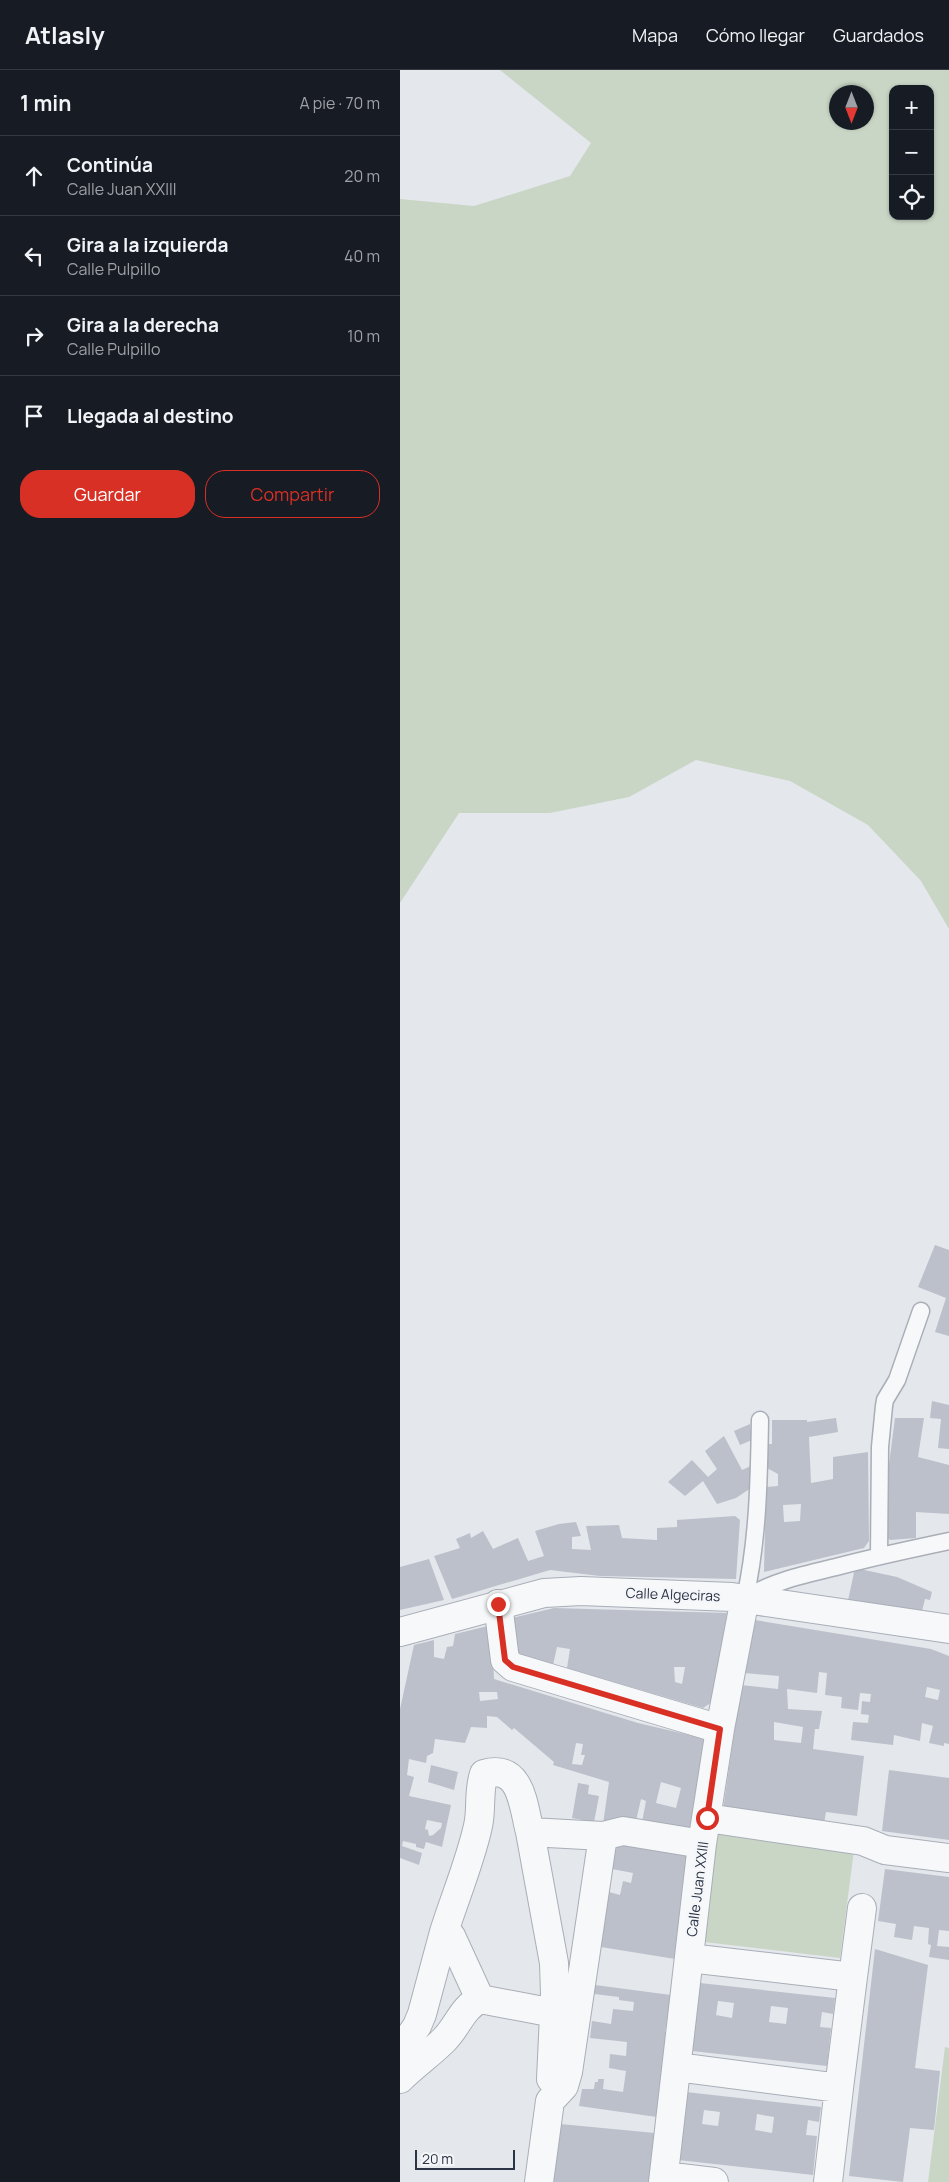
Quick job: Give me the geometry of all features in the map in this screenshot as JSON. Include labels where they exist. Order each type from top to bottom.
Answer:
[{"type":"street","name":"Calle Algeciras","points":[[400,1632],[544,1593],[581,1591],[745,1598],[948,1623]]},
{"type":"street","name":"Calle Juan XXIII","points":[[663,2179],[702,1844],[720,1729],[745,1598]]},
{"type":"street","points":[[498,1604],[505,1660],[513,1667],[720,1729]]},
{"type":"street","points":[[400,2051],[417,2026],[422,2014],[444,1932],[476,1838],[480,1817],[480,1785],[484,1774],[503,1771],[511,1777],[520,1789],[530,1832],[554,1963],[550,2101],[539,2182]]},
{"type":"street","points":[[707,1818],[863,1840],[886,1850],[949,1858]]},
{"type":"street","points":[[530,1832],[603,1836],[623,1831],[702,1844]]},
{"type":"street","points":[[550,2101],[564,2086],[568,2072],[603,1836]]},
{"type":"street","points":[[828,2182],[862,1908]]},
{"type":"street","points":[[444,1932],[450,1936],[480,1999]]},
{"type":"street","points":[[689,1958],[853,1977]]},
{"type":"street","points":[[400,2079],[444,2040],[465,2009],[480,1999],[554,2013]]},
{"type":"street","points":[[677,2067],[840,2088]]},
{"type":"street","points":[[663,2179],[714,2182]]},
{"type":"lane","points":[[879,1556],[880,1447],[885,1400],[897,1380],[921,1311]]},
{"type":"lane","points":[[745,1598],[749,1579],[759,1484],[760,1420]]},
{"type":"lane","points":[[745,1598],[765,1586],[788,1578],[879,1556],[949,1542]]},
{"type":"green space","points":[[500,70],[949,70],[949,929],[921,881],[868,825],[790,781],[696,760],[629,797],[550,813],[459,813],[400,903],[400,199],[474,206],[570,176],[591,143]]},
{"type":"green space","points":[[718,1832],[854,1850],[840,1958],[704,1942]]},
{"type":"green space","points":[[945,2047],[949,2048],[949,2182],[928,2182]]},
{"type":"building","points":[[935,1245],[949,1250],[949,1336],[935,1332],[946,1298],[918,1287]]},
{"type":"building","points":[[932,1401],[949,1405],[949,1449],[938,1448],[941,1419],[930,1418]]},
{"type":"building","points":[[836,1418],[838,1432],[809,1437],[811,1483],[833,1479],[833,1457],[868,1452],[869,1541],[864,1548],[764,1572],[766,1487],[778,1486],[778,1474],[767,1468],[767,1444],[772,1444],[772,1420],[807,1420],[807,1422]],"holes":[[[801,1504],[800,1521],[784,1522],[783,1505]]]},
{"type":"building","points":[[895,1418],[924,1418],[918,1457],[949,1465],[949,1514],[916,1512],[916,1538],[890,1540],[885,1535],[887,1480]]},
{"type":"building","points":[[750,1424],[752,1440],[740,1445],[734,1431]]},
{"type":"building","points":[[724,1436],[742,1470],[753,1465],[754,1486],[736,1498],[717,1504],[703,1481],[685,1496],[668,1482],[692,1460],[708,1477],[717,1469],[705,1451]]},
{"type":"building","points":[[735,1516],[740,1520],[736,1579],[600,1576],[550,1570],[452,1599],[434,1556],[460,1548],[456,1539],[470,1533],[471,1538],[483,1531],[493,1549],[518,1538],[528,1561],[544,1556],[535,1531],[559,1524],[576,1522],[581,1536],[572,1537],[572,1549],[591,1550],[586,1526],[619,1525],[622,1538],[657,1540],[657,1528],[677,1527],[677,1520]]},
{"type":"building","points":[[429,1559],[444,1600],[400,1610],[400,1567]]},
{"type":"building","points":[[855,1568],[897,1577],[932,1592],[930,1600],[925,1599],[920,1619],[847,1605]]},
{"type":"building","points":[[554,1608],[727,1613],[712,1702],[703,1708],[567,1668],[570,1649],[557,1647],[553,1665],[517,1656],[512,1618]],"holes":[[[674,1667],[685,1667],[682,1684],[675,1682]]]},
{"type":"building","points":[[755,1620],[931,1649],[949,1656],[949,1744],[944,1743],[944,1746],[929,1743],[933,1726],[922,1723],[920,1741],[894,1735],[893,1745],[851,1740],[853,1722],[868,1723],[869,1715],[861,1714],[862,1701],[870,1702],[871,1694],[860,1693],[858,1710],[841,1708],[842,1697],[825,1695],[827,1673],[819,1672],[817,1693],[787,1689],[788,1709],[822,1711],[819,1729],[815,1729],[813,1749],[864,1756],[857,1816],[826,1812],[824,1824],[723,1810],[741,1685],[778,1689],[779,1676],[744,1673]],"holes":[[[927,1687],[940,1690],[938,1700],[925,1697]],[[774,1722],[803,1727],[801,1743],[774,1740]]]},
{"type":"building","points":[[492,1625],[494,1679],[638,1723],[706,1739],[690,1833],[642,1822],[646,1801],[641,1799],[636,1821],[617,1817],[614,1827],[603,1824],[609,1782],[553,1765],[554,1762],[514,1728],[512,1730],[497,1717],[487,1716],[487,1728],[471,1727],[465,1743],[435,1739],[433,1753],[427,1756],[426,1763],[409,1759],[407,1775],[414,1777],[409,1796],[451,1805],[442,1847],[426,1842],[424,1849],[416,1847],[416,1844],[403,1841],[402,1846],[422,1853],[419,1865],[400,1858],[400,1709],[414,1645],[434,1640],[434,1657],[444,1659],[447,1647],[453,1646],[455,1634]],"holes":[[[479,1692],[497,1692],[498,1699],[480,1701]],[[576,1743],[583,1744],[581,1755],[585,1755],[582,1765],[572,1764]],[[661,1782],[681,1788],[676,1808],[656,1803]],[[427,1820],[442,1823],[441,1828],[433,1835],[429,1836],[428,1830],[425,1829]]]},
{"type":"building","points":[[431,1765],[458,1772],[454,1790],[428,1782]]},
{"type":"building","points":[[889,1770],[949,1778],[949,1840],[882,1831]]},
{"type":"building","points":[[578,1783],[589,1785],[588,1794],[599,1796],[594,1822],[572,1818]]},
{"type":"building","points":[[616,1840],[690,1856],[675,1959],[601,1947],[609,1892],[620,1895],[623,1881],[631,1883],[633,1873],[612,1869]]},
{"type":"building","points":[[885,1869],[949,1877],[949,1931],[939,1930],[937,1946],[949,1947],[949,1960],[929,1957],[931,1945],[928,1944],[929,1928],[914,1926],[912,1940],[894,1937],[896,1924],[878,1921]]},
{"type":"building","points":[[875,1949],[928,1965],[915,2068],[940,2071],[934,2130],[910,2128],[903,2182],[849,2176]]},
{"type":"building","points":[[700,1983],[835,1998],[833,2014],[822,2012],[820,2027],[831,2028],[827,2066],[692,2051]],"holes":[[[718,2001],[734,2003],[732,2018],[716,2015]],[[771,2006],[788,2008],[786,2024],[769,2022]]]},
{"type":"building","points":[[595,1985],[671,1995],[665,2032],[667,2032],[657,2117],[579,2106],[582,2089],[594,2089],[595,2082],[598,2082],[598,2079],[604,2079],[603,2089],[623,2092],[626,2071],[609,2068],[610,2054],[626,2056],[627,2042],[590,2038],[592,2021],[611,2024],[613,2009],[633,2011],[634,2002],[619,2000],[619,1997],[594,1994]]},
{"type":"building","points":[[686,2092],[821,2107],[819,2122],[808,2120],[806,2135],[817,2136],[813,2175],[678,2160]],"holes":[[[704,2110],[720,2112],[718,2126],[702,2124]],[[757,2114],[774,2117],[772,2133],[755,2130]]]},
{"type":"building","points":[[560,2124],[655,2133],[649,2182],[553,2182]]},
{"type":"route","points":[[498,1604],[505,1660],[513,1667],[720,1729],[707,1818]]}]
